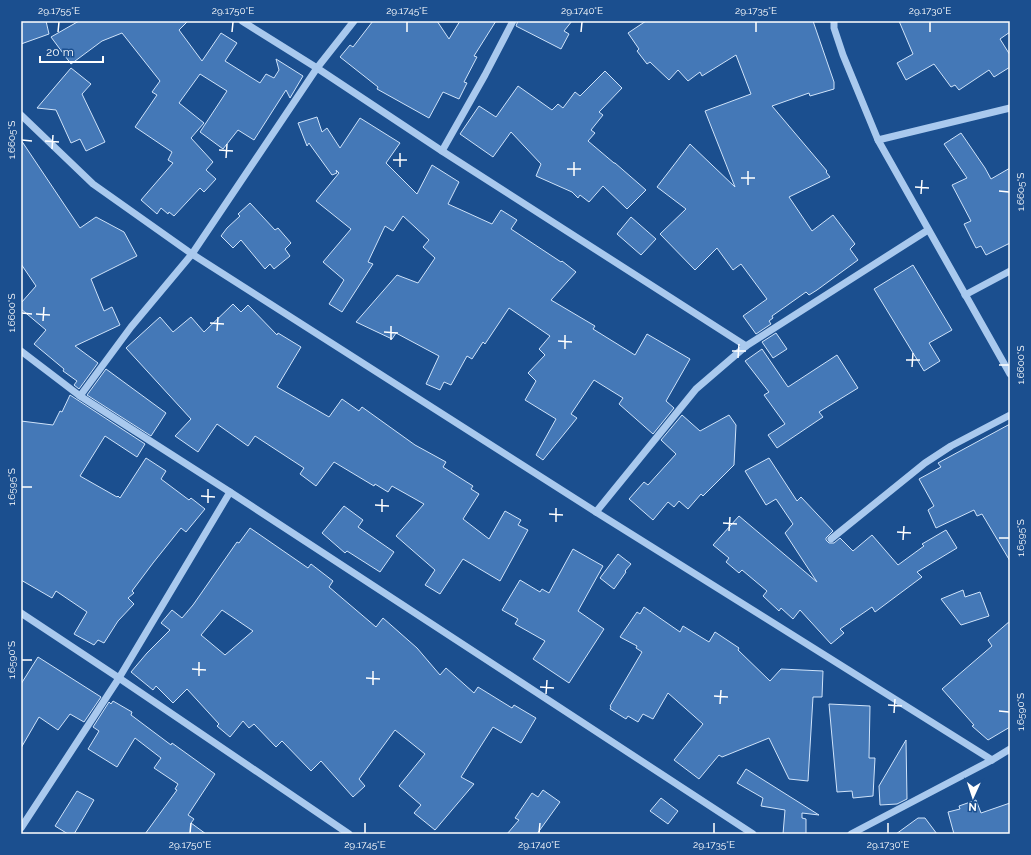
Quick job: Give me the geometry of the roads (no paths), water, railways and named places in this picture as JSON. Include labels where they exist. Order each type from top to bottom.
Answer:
[{"type":"street","points":[[242,21],[746,346]]},
{"type":"street","points":[[80,396],[131,327],[192,254],[317,68],[354,21]]},
{"type":"street","points":[[442,151],[485,75],[513,21]]},
{"type":"street","points":[[826,21],[834,25],[843,55],[878,140],[1010,374]]},
{"type":"street","points":[[878,140],[1010,108]]},
{"type":"street","points":[[21,115],[93,184],[192,254],[596,512],[992,760]]},
{"type":"street","points":[[596,512],[696,389],[746,346],[928,230]]},
{"type":"street","points":[[965,295],[1010,272]]},
{"type":"street","points":[[21,351],[80,396],[230,492],[753,834]]},
{"type":"street","points":[[831,539],[926,463],[952,446],[1010,415]]},
{"type":"street","points":[[21,828],[119,678],[230,492]]},
{"type":"street","points":[[21,613],[349,834]]},
{"type":"street","points":[[851,834],[992,760],[1010,749]]}]
